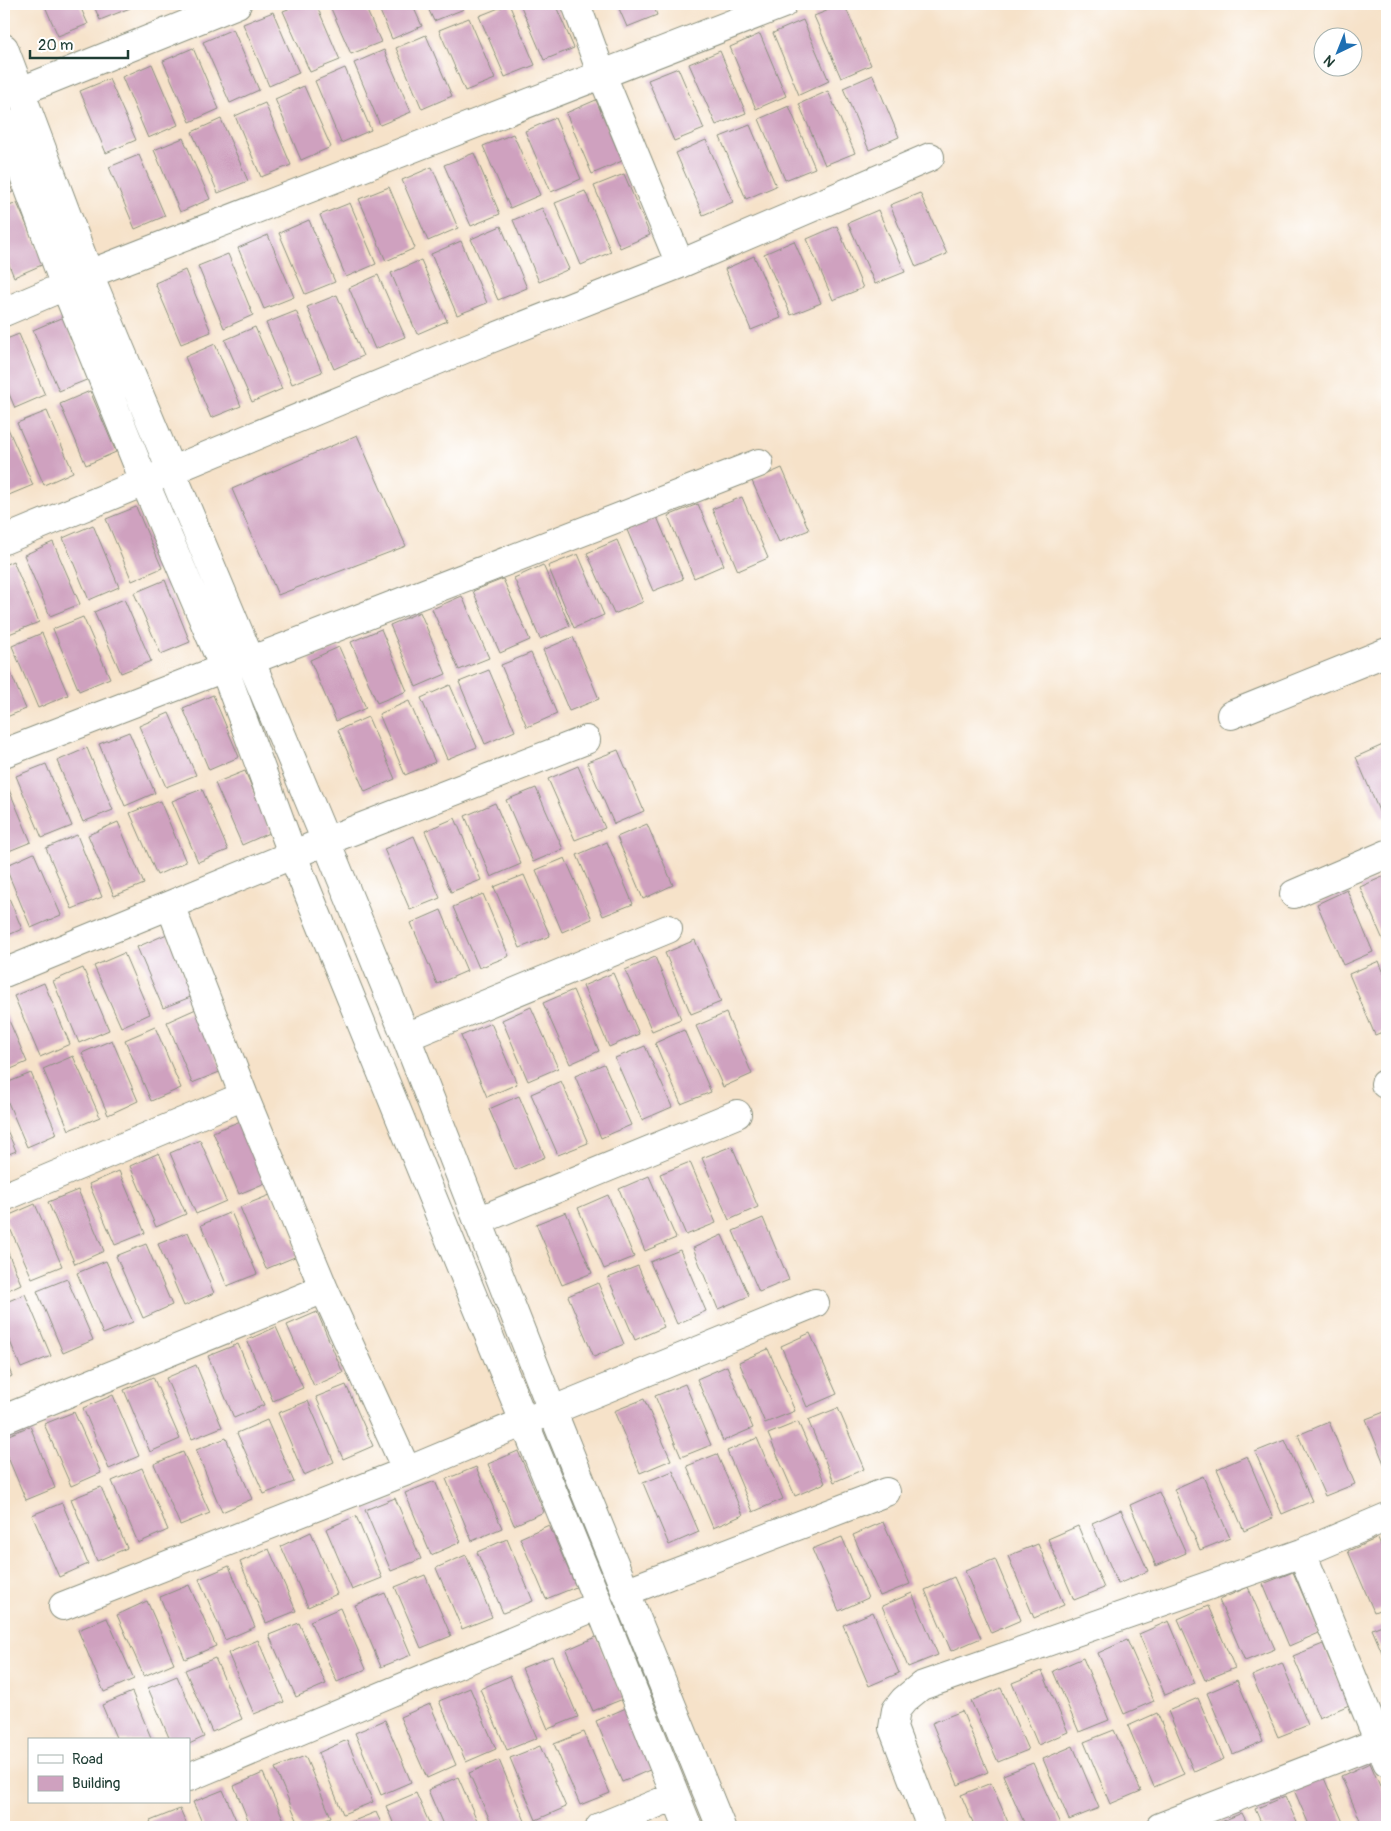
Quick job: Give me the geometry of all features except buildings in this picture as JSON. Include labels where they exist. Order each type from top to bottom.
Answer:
[{"type":"street","points":[[21,90],[237,4]]},
{"type":"street","points":[[576,4],[602,76],[680,264]]},
{"type":"street","points":[[4,312],[89,274],[783,4]]},
{"type":"street","points":[[4,48],[89,274],[252,660],[406,1037],[552,1410],[722,1827]]},
{"type":"street","points":[[4,122],[65,286],[145,483],[224,668],[293,856],[688,1827]]},
{"type":"street","points":[[4,540],[458,352],[680,264],[930,157]]},
{"type":"street","points":[[252,660],[759,463]]},
{"type":"street","points":[[1231,715],[1387,652]]},
{"type":"street","points":[[4,754],[224,668]]},
{"type":"street","points":[[4,973],[326,841],[586,740]]},
{"type":"street","points":[[1294,894],[1387,854]]},
{"type":"street","points":[[170,905],[244,1096],[324,1289],[408,1471]]},
{"type":"street","points":[[406,1037],[668,929]]},
{"type":"street","points":[[4,1197],[244,1096]]},
{"type":"street","points":[[478,1221],[737,1114]]},
{"type":"street","points":[[4,1419],[324,1289]]},
{"type":"street","points":[[63,1606],[408,1471],[815,1303]]},
{"type":"street","points":[[626,1592],[886,1492]]},
{"type":"street","points":[[931,1827],[893,1728],[896,1710],[904,1700],[921,1686],[1302,1553],[1387,1517]]},
{"type":"street","points":[[1160,1827],[1384,1748],[1302,1553]]},
{"type":"street","points":[[190,1777],[599,1605]]},
{"type":"street","points":[[600,1827],[675,1796]]}]
